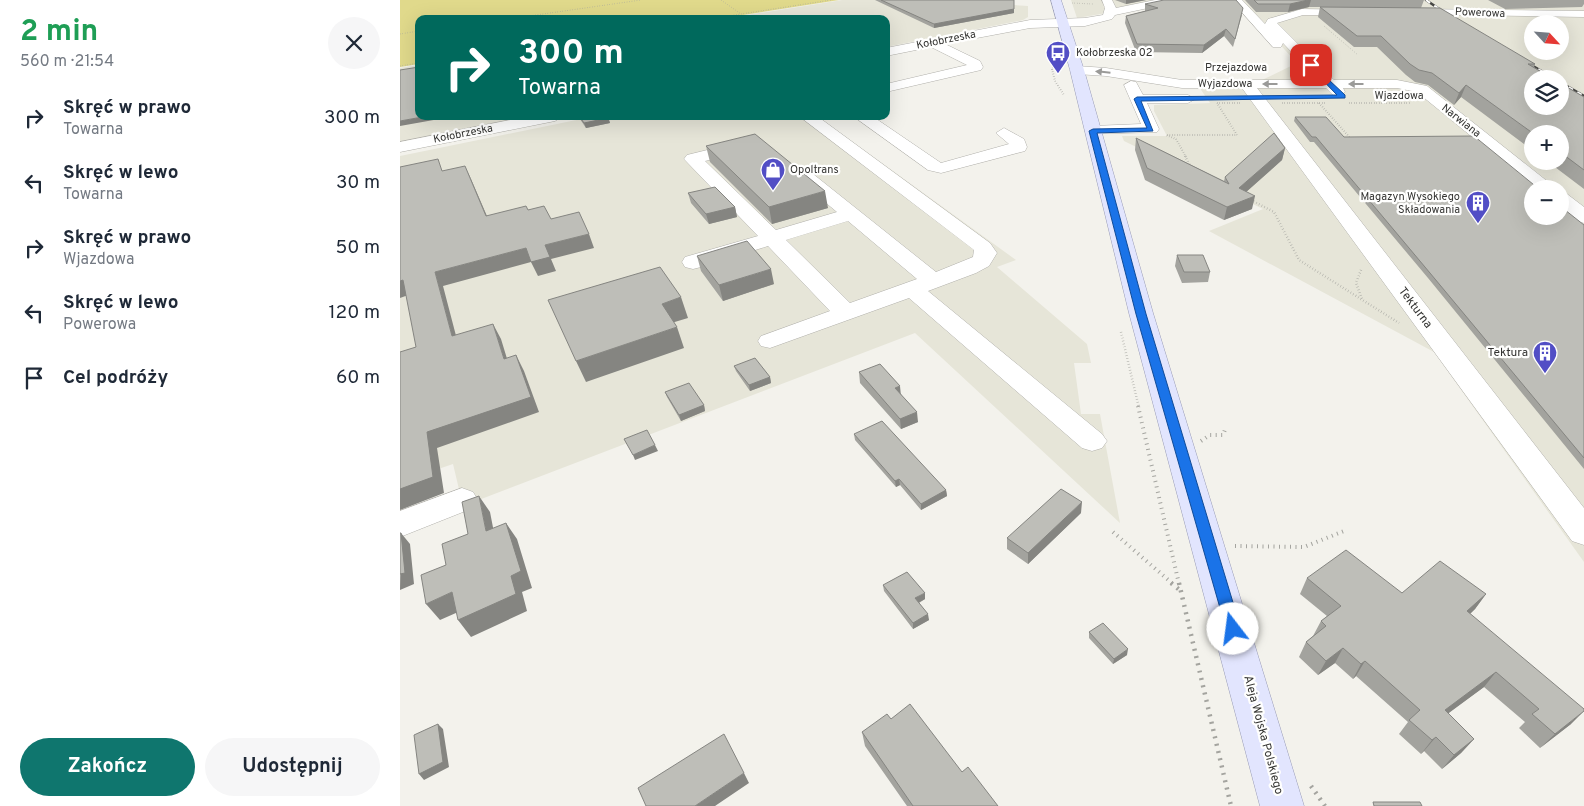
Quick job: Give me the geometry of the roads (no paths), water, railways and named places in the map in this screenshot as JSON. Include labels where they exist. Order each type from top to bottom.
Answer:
[{"type":"main road","name":"Aleja Wojska Polskiego","points":[[1056,0],[1077,70],[1141,314],[1223,594],[1282,806]]},
{"type":"street","points":[[1110,6],[1128,5],[1138,0]]},
{"type":"street","points":[[1110,6],[1172,0]]},
{"type":"street","points":[[1236,0],[1292,61]]},
{"type":"street","points":[[1449,0],[1470,12]]},
{"type":"street","points":[[1543,0],[1579,14]]},
{"type":"street","name":"Kołobrzeska","points":[[890,51],[933,43],[972,39],[1006,29],[1108,17],[1110,6]]},
{"type":"street","points":[[1342,100],[1330,84],[1271,24],[1272,21],[1309,12],[1370,12]]},
{"type":"street","name":"Powerowa","points":[[1395,12],[1579,14]]},
{"type":"street","points":[[890,87],[941,77],[976,66],[933,43]]},
{"type":"street","points":[[1093,131],[1151,130],[1128,76],[1148,67],[1168,67]]},
{"type":"street","name":"Wyjazdowa","points":[[1077,70],[1106,72],[1182,84],[1228,84]]},
{"type":"street","points":[[1137,99],[1196,99],[1182,84]]},
{"type":"street","name":"Tekturna","points":[[1228,84],[1251,96],[1584,532]]},
{"type":"street","name":"Wyjazdowa","points":[[1251,96],[1330,84],[1382,84],[1414,86],[1422,89],[1434,99]]},
{"type":"street","name":"Wjazdowa","points":[[1368,96],[1382,84]]},
{"type":"street","name":"Wjazdowa","points":[[1220,99],[1251,96],[1293,100],[1342,100],[1368,96],[1434,99]]},
{"type":"street","name":"Narwiana","points":[[1434,99],[1537,180]]},
{"type":"street","name":"Kołobrzeska","points":[[400,147],[536,120]]},
{"type":"street","points":[[770,341],[923,285],[981,261],[986,253],[983,247],[812,120]]},
{"type":"street","points":[[867,120],[934,166],[941,168],[948,168],[1019,147],[1018,143],[1004,133]]},
{"type":"street","points":[[762,141],[693,158],[846,313]]},
{"type":"street","points":[[784,160],[851,214],[923,285],[1092,441]]},
{"type":"street","points":[[1569,205],[1584,217]]},
{"type":"street","points":[[693,262],[851,214]]},
{"type":"street","points":[[400,524],[462,500]]},
{"type":"railway","points":[[1426,0],[1448,15]]},
{"type":"railway","points":[[1521,59],[1540,70]]},
{"type":"railway","points":[[1569,87],[1584,96]]},
{"type":"place","name":"Kołobrzeska 02","points":[[1058,74]]},
{"type":"place","name":"Opoltrans","points":[[773,191]]},
{"type":"place","name":"Magazyn Wysokiego Składowania","points":[[1478,224]]},
{"type":"place","name":"Tektura","points":[[1545,374]]}]
